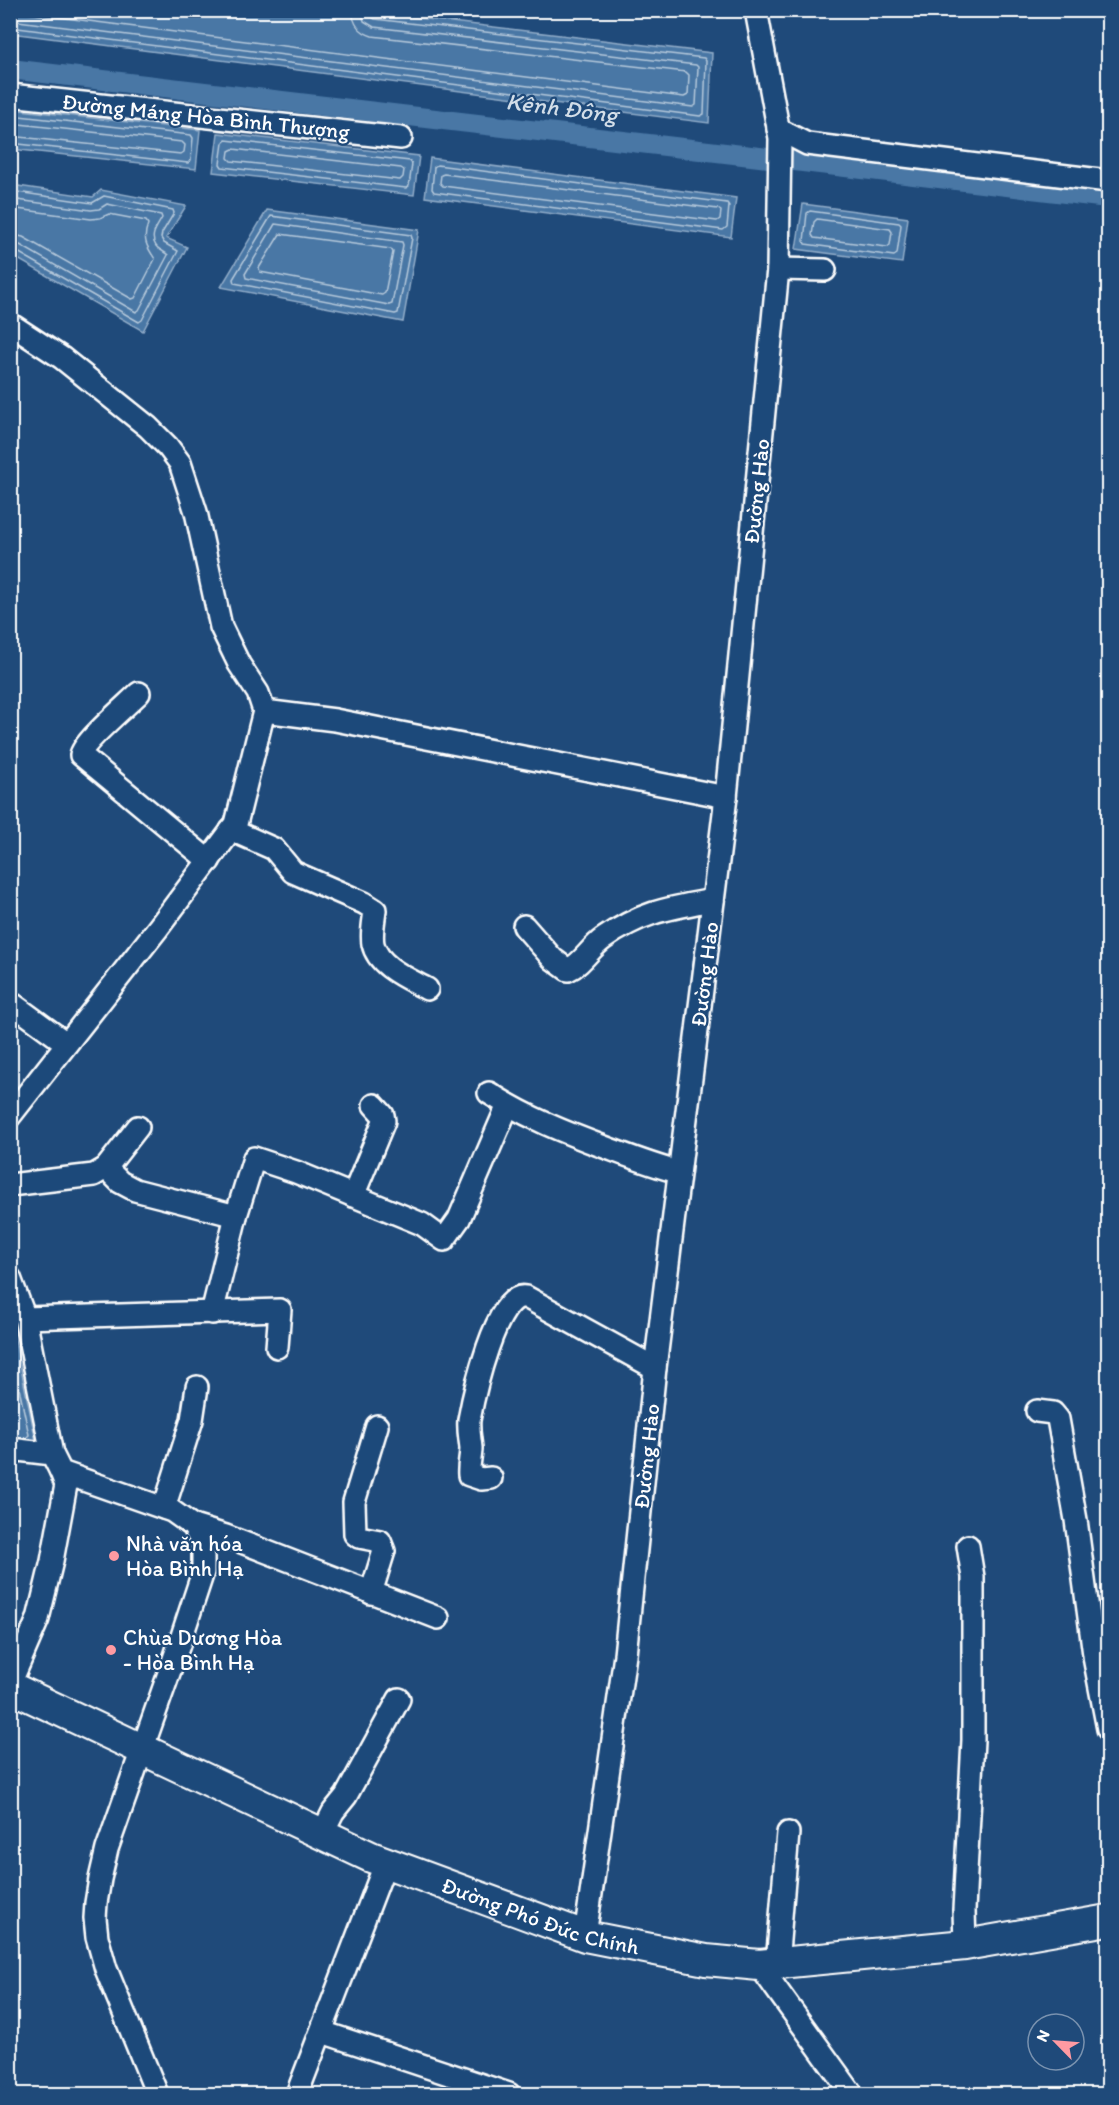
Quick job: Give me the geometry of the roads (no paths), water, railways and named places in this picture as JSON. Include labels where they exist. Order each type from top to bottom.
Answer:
[{"type":"main road","name":"Đường Phó Đức Chính","points":[[10,1686],[142,1750],[386,1862],[585,1936],[706,1960],[768,1964],[965,1945],[1108,1920]]},
{"type":"street","name":"Đường Hào","points":[[585,1936],[625,1655],[678,1172],[726,797],[778,269],[779,134],[756,10]]},
{"type":"street","name":"Đường Máng Hòa Bình Thượng","points":[[10,95],[401,138]]},
{"type":"street","points":[[779,134],[807,144],[1108,181]]},
{"type":"street","points":[[778,269],[825,270]]},
{"type":"street","points":[[10,324],[62,358],[148,427],[180,463],[196,512],[221,627],[239,664],[258,693],[264,711],[236,824],[10,1116]]},
{"type":"street","points":[[139,693],[89,741],[81,750],[81,755],[209,861]]},
{"type":"street","points":[[264,711],[335,720],[726,797]]},
{"type":"street","points":[[231,830],[274,849],[293,872],[375,910],[373,945],[382,961],[427,990]]},
{"type":"street","points":[[524,926],[553,959],[568,970],[603,939],[639,917],[665,908],[713,900]]},
{"type":"street","points":[[10,1002],[66,1043]]},
{"type":"street","points":[[489,1093],[508,1106],[587,1140],[678,1172]]},
{"type":"street","points":[[353,1196],[384,1121],[383,1115],[374,1106]]},
{"type":"street","points":[[212,1313],[236,1216],[254,1158],[296,1172],[422,1224],[444,1240],[459,1219],[508,1106]]},
{"type":"street","points":[[10,1185],[78,1179],[94,1175],[106,1168],[138,1126]]},
{"type":"street","points":[[106,1168],[120,1182],[135,1190],[236,1216]]},
{"type":"street","points":[[10,1686],[38,1619],[50,1573],[66,1485],[56,1463],[25,1318],[12,1284]]},
{"type":"street","points":[[491,1478],[481,1479],[469,1475],[471,1450],[469,1421],[490,1339],[501,1316],[515,1298],[526,1297],[655,1368]]},
{"type":"street","points":[[25,1318],[280,1311],[277,1347]]},
{"type":"street","points":[[164,1508],[192,1420],[197,1387]]},
{"type":"street","points":[[1037,1411],[1053,1413],[1058,1419],[1076,1520],[1098,1681],[1108,1728]]},
{"type":"street","points":[[371,1593],[384,1551],[383,1545],[380,1541],[359,1537],[355,1534],[354,1502],[377,1426]]},
{"type":"street","points":[[10,1449],[56,1463],[172,1511],[193,1526],[249,1544],[438,1618]]},
{"type":"street","points":[[157,2094],[105,1969],[95,1918],[99,1879],[105,1856],[203,1572],[203,1544],[193,1526]]},
{"type":"street","points":[[965,1945],[963,1910],[970,1802],[973,1684],[973,1584],[968,1546]]},
{"type":"street","points":[[322,1834],[333,1812],[346,1796],[399,1699]]},
{"type":"street","points":[[788,1833],[768,1964],[852,2094]]},
{"type":"street","points":[[297,2094],[386,1862]]},
{"type":"street","points":[[322,2032],[509,2094]]},
{"type":"water","points":[[350,10],[712,53],[709,123],[11,33],[11,11]]},
{"type":"water","points":[[11,109],[200,130],[196,169],[11,149]]},
{"type":"water","points":[[218,133],[419,156],[414,195],[213,172]]},
{"type":"water","points":[[430,158],[736,198],[731,237],[425,197]]},
{"type":"water","points":[[11,185],[93,197],[101,190],[186,206],[166,238],[187,247],[143,331],[11,255]]},
{"type":"water","points":[[803,204],[908,218],[902,263],[796,249]]},
{"type":"water","points":[[267,210],[419,230],[403,322],[221,287]]},
{"type":"water","points":[[10,1322],[12,1326],[37,1446],[11,1442]]},
{"type":"waterway","name":"Kênh Đông","points":[[10,69],[1108,198]]},
{"type":"place","name":"Nhà văn hóa Hòa Bình Hạ","points":[[114,1556]]},
{"type":"place","name":"Chùa Dương Hòa - Hòa Bình Hạ","points":[[111,1650]]}]
